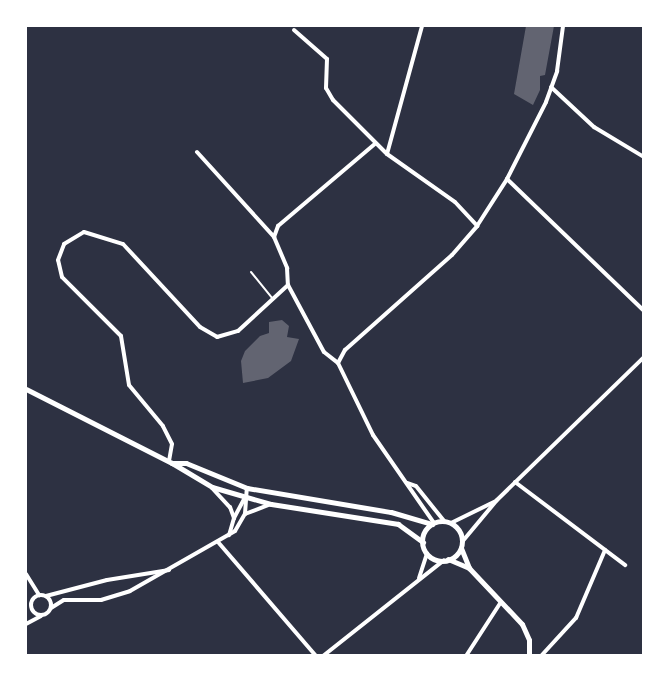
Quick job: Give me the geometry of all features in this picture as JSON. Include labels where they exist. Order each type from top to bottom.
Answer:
[{"type":"street","points":[[387,154],[422,26]]},
{"type":"street","points":[[338,363],[345,350],[452,255],[477,226],[507,180],[551,87],[562,26]]},
{"type":"street","points":[[294,30],[327,59],[326,88],[376,143],[387,154],[455,202],[477,226]]},
{"type":"street","points":[[551,87],[594,127],[644,157]]},
{"type":"street","points":[[274,237],[278,226],[376,143]]},
{"type":"street","points":[[197,152],[274,237],[287,268],[288,285],[324,352],[338,363],[373,435],[407,482],[409,492],[433,524]]},
{"type":"street","points":[[507,180],[644,312]]},
{"type":"street","points":[[171,462],[172,444],[163,426],[129,386],[121,336],[62,277],[58,260],[64,244],[84,232],[123,244],[200,327],[217,337],[233,334],[288,285]]},
{"type":"street","points":[[323,656],[418,579],[446,560],[462,545],[497,500],[644,357]]},
{"type":"street","points":[[26,389],[171,462],[185,475],[212,487],[271,504],[401,525],[423,542],[427,553],[418,579]]},
{"type":"street","points":[[171,462],[186,463],[247,488],[391,512],[433,524],[444,521],[451,523],[460,531],[469,568]]},
{"type":"street","points":[[407,482],[416,486],[444,521]]},
{"type":"street","points":[[516,482],[625,565]]},
{"type":"street","points":[[212,487],[230,507],[234,518]]},
{"type":"street","points":[[245,514],[247,488]]},
{"type":"street","points":[[229,534],[234,518],[245,498]]},
{"type":"street","points":[[451,523],[497,500]]},
{"type":"street","points":[[26,624],[64,600],[101,600],[130,591],[218,542],[229,534],[245,514],[271,504]]},
{"type":"street","points":[[423,542],[433,524]]},
{"type":"street","points":[[218,542],[316,656]]},
{"type":"street","points":[[541,656],[576,618],[605,550]]},
{"type":"street","points":[[427,553],[469,568],[501,601],[526,632],[529,656]]},
{"type":"street","points":[[26,606],[39,595],[46,596],[107,580],[173,569]]},
{"type":"street","points":[[26,574],[39,595]]},
{"type":"street","points":[[46,596],[51,608]]},
{"type":"street","points":[[466,656],[501,601]]},
{"type":"street","points":[[31,602],[32,610],[41,615]]},
{"type":"lane","points":[[251,272],[273,298]]},
{"type":"building","points":[[526,26],[554,26],[545,75],[540,76],[540,90],[533,105],[514,94]]},
{"type":"building","points":[[282,320],[289,326],[287,337],[299,339],[291,361],[268,378],[243,383],[241,361],[245,351],[260,336],[269,333],[269,322]]}]
